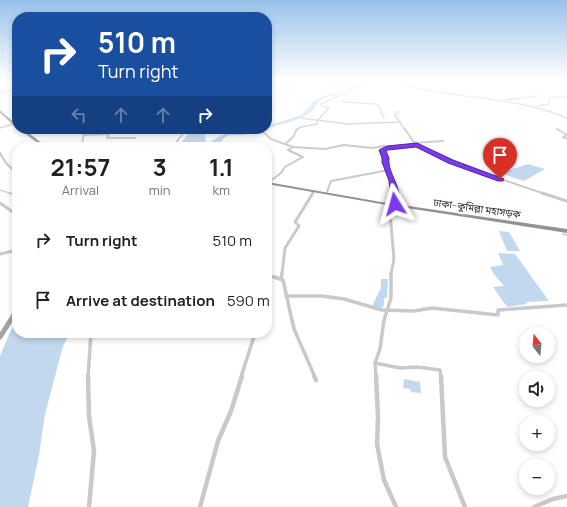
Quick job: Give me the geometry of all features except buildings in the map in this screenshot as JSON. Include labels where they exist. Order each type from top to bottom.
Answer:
[{"type":"highway","points":[[0,110],[12,121]]},
{"type":"highway","points":[[25,134],[30,139],[37,142]]},
{"type":"highway","points":[[28,134],[38,142]]},
{"type":"highway","name":"ঢাকা–কুমিল্লা মহাসড়ক","points":[[272,183],[395,204],[567,230]]},
{"type":"highway","name":"ঢাকা–কুমিল্লা মহাসড়ক","points":[[272,183],[395,204]]},
{"type":"main road","points":[[0,337],[12,318]]},
{"type":"street","points":[[285,144],[293,138],[298,129],[301,127],[317,124],[317,121],[329,108],[321,106],[322,104]]},
{"type":"street","points":[[370,104],[379,106],[380,112],[384,118]]},
{"type":"street","points":[[523,104],[535,106],[567,118]]},
{"type":"street","points":[[535,106],[548,104]]},
{"type":"street","points":[[399,112],[395,114],[414,143],[417,145],[468,168],[567,201]]},
{"type":"street","points":[[301,118],[347,124],[401,122]]},
{"type":"street","points":[[0,128],[12,127]]},
{"type":"street","points":[[557,129],[567,135],[563,137],[567,139]]},
{"type":"street","points":[[82,142],[83,135],[109,134],[107,138],[135,138]]},
{"type":"street","points":[[265,134],[271,139],[293,147],[322,149],[344,145],[372,148],[384,146],[387,148],[417,145]]},
{"type":"street","points":[[414,143],[443,141]]},
{"type":"street","points":[[272,179],[282,173],[285,167],[303,157],[288,150],[293,147]]},
{"type":"street","points":[[387,148],[382,151],[395,194],[395,204],[390,213],[394,259],[390,278],[392,288],[391,298],[382,332],[380,349],[375,363],[378,417],[377,444],[384,480],[396,507]]},
{"type":"street","points":[[0,153],[1,158],[12,169]]},
{"type":"street","points":[[327,192],[331,181],[388,170]]},
{"type":"street","points":[[314,191],[295,222],[299,226],[285,248],[281,279],[283,280],[294,329],[316,380]]},
{"type":"street","points":[[0,203],[12,211]]},
{"type":"street","points":[[0,254],[12,251]]},
{"type":"street","points":[[272,278],[281,279]]},
{"type":"street","points":[[286,296],[322,296],[344,299],[376,309],[387,310],[414,311],[432,308],[472,314],[498,315],[498,310],[567,305]]},
{"type":"street","points":[[89,507],[94,451],[89,416],[88,372],[91,338]]},
{"type":"street","points":[[200,507],[218,441],[231,411],[253,338]]},
{"type":"street","points":[[375,363],[400,368],[430,368],[440,370],[445,457],[465,507]]},
{"type":"street","points":[[534,507],[553,498],[567,496]]},
{"type":"water","points":[[311,104],[318,104],[312,111],[302,117],[272,127],[272,124],[302,115]]},
{"type":"water","points":[[206,134],[206,142],[182,142],[187,135]]},
{"type":"water","points":[[225,134],[247,134],[230,135],[225,137],[221,142],[210,142]]},
{"type":"water","points":[[528,164],[545,169],[524,181],[500,173]]},
{"type":"water","points":[[499,231],[509,232],[520,251],[507,251]]},
{"type":"water","points":[[498,253],[515,254],[549,301],[526,302],[527,304],[507,307],[493,287],[504,286],[490,267],[503,265]]},
{"type":"water","points":[[381,279],[388,279],[387,298],[384,298],[384,305],[382,308],[372,306],[381,288]]},
{"type":"water","points":[[12,329],[12,338],[67,338],[63,346],[45,414],[39,455],[28,507],[0,507],[0,356]]},
{"type":"water","points":[[404,379],[420,382],[421,393],[411,392],[410,389],[403,388]]},
{"type":"waterway","points":[[0,190],[9,193]]},
{"type":"waterway","points":[[563,234],[567,235]]},
{"type":"route","points":[[395,204],[396,200],[394,187],[385,162],[386,158],[383,153],[383,150],[387,148],[417,145],[450,162],[500,179]]}]
